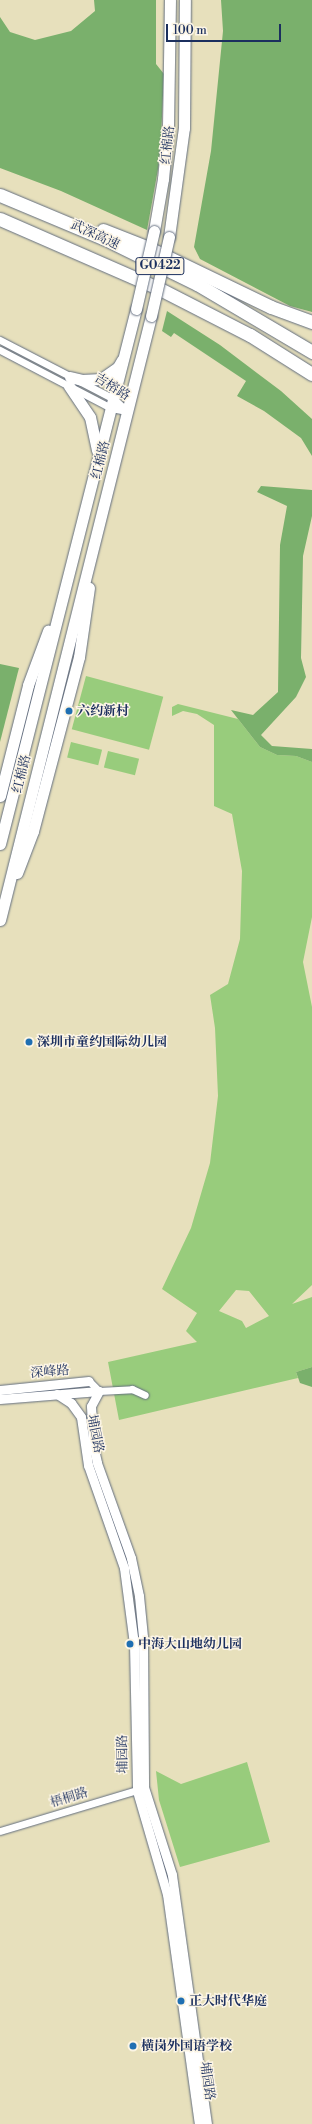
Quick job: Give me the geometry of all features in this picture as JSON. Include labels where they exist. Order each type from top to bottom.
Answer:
[{"type":"highway","name":"武深高速","points":[[0,195],[62,220],[197,284],[312,352]]},
{"type":"highway","name":"武深高速","points":[[0,219],[158,288],[250,335],[312,374]]},
{"type":"highway","points":[[62,220],[104,230],[145,246],[271,307],[312,322]]},
{"type":"main road","name":"红棉路","points":[[0,844],[98,462],[154,231],[164,179],[168,126],[170,0]]},
{"type":"main road","name":"红棉路","points":[[0,920],[151,316],[169,237],[184,128],[185,0]]},
{"type":"main road","points":[[98,462],[97,444],[90,417],[70,382],[101,379],[118,367],[124,358]]},
{"type":"main road","points":[[0,796],[28,685],[65,588]]},
{"type":"street","name":"吉榕路","points":[[0,340],[70,382]]},
{"type":"street","name":"吉榕路","points":[[0,350],[70,382],[127,411]]},
{"type":"street","name":"深峰路","points":[[0,1390],[89,1381],[99,1391]]},
{"type":"street","name":"深峰路","points":[[0,1398],[132,1389],[145,1395]]},
{"type":"street","name":"埔园路","points":[[99,1391],[91,1406],[93,1445],[97,1463],[131,1558],[139,1596],[144,1651],[140,1789],[172,1875],[208,2124]]},
{"type":"street","name":"埔园路","points":[[57,1394],[71,1403],[81,1417],[88,1465],[124,1568],[134,1644],[140,1789],[167,1894],[199,2124]]},
{"type":"street","name":"梧桐路","points":[[0,1831],[140,1789]]},
{"type":"green space","points":[[94,0],[156,0],[156,64],[164,74],[160,158],[147,230],[61,191],[0,168],[0,17],[10,32],[35,40],[71,31],[95,11]]},
{"type":"green space","points":[[221,0],[312,0],[312,312],[290,306],[200,259],[194,247],[211,151],[223,31]]},
{"type":"green space","points":[[167,311],[220,345],[281,391],[312,419],[312,456],[301,438],[264,411],[237,396],[246,381],[174,333],[171,337],[162,331]]},
{"type":"green space","points":[[261,486],[312,490],[312,516],[303,556],[301,658],[306,677],[296,697],[261,735],[272,746],[312,749],[312,762],[296,756],[277,755],[260,747],[231,710],[253,715],[278,692],[280,545],[287,506],[257,492]]},
{"type":"green space","points":[[0,664],[19,668],[0,742]]},
{"type":"green space","points":[[86,676],[163,697],[149,750],[72,729]]},
{"type":"green space","points":[[178,704],[238,719],[260,747],[277,755],[296,756],[312,762],[312,917],[303,962],[312,1007],[312,1285],[292,1304],[312,1297],[312,1367],[296,1372],[298,1378],[119,1420],[108,1362],[197,1342],[186,1331],[197,1313],[162,1289],[191,1228],[210,1163],[218,1096],[215,1028],[210,995],[228,984],[240,939],[242,871],[232,814],[214,806],[214,725],[197,714],[183,711],[172,716],[172,707]],"holes":[[[236,1290],[249,1291],[269,1316],[246,1328],[242,1321],[219,1311]]]},
{"type":"green space","points":[[71,742],[102,750],[98,765],[67,758]]},
{"type":"green space","points":[[108,751],[139,759],[135,775],[104,767]]},
{"type":"green space","points":[[312,1367],[312,1387],[300,1383],[296,1372]]},
{"type":"green space","points":[[247,1762],[270,1842],[180,1867],[159,1800],[156,1771],[181,1784]]},
{"type":"place","name":"六约新村","points":[[69,711]]},
{"type":"place","name":"深圳市童约国际幼儿园","points":[[29,1042]]},
{"type":"place","name":"中海大山地幼儿园","points":[[130,1644]]},
{"type":"place","name":"正大时代华庭","points":[[181,2001]]},
{"type":"place","name":"横岗外国语学校","points":[[133,2046]]}]
